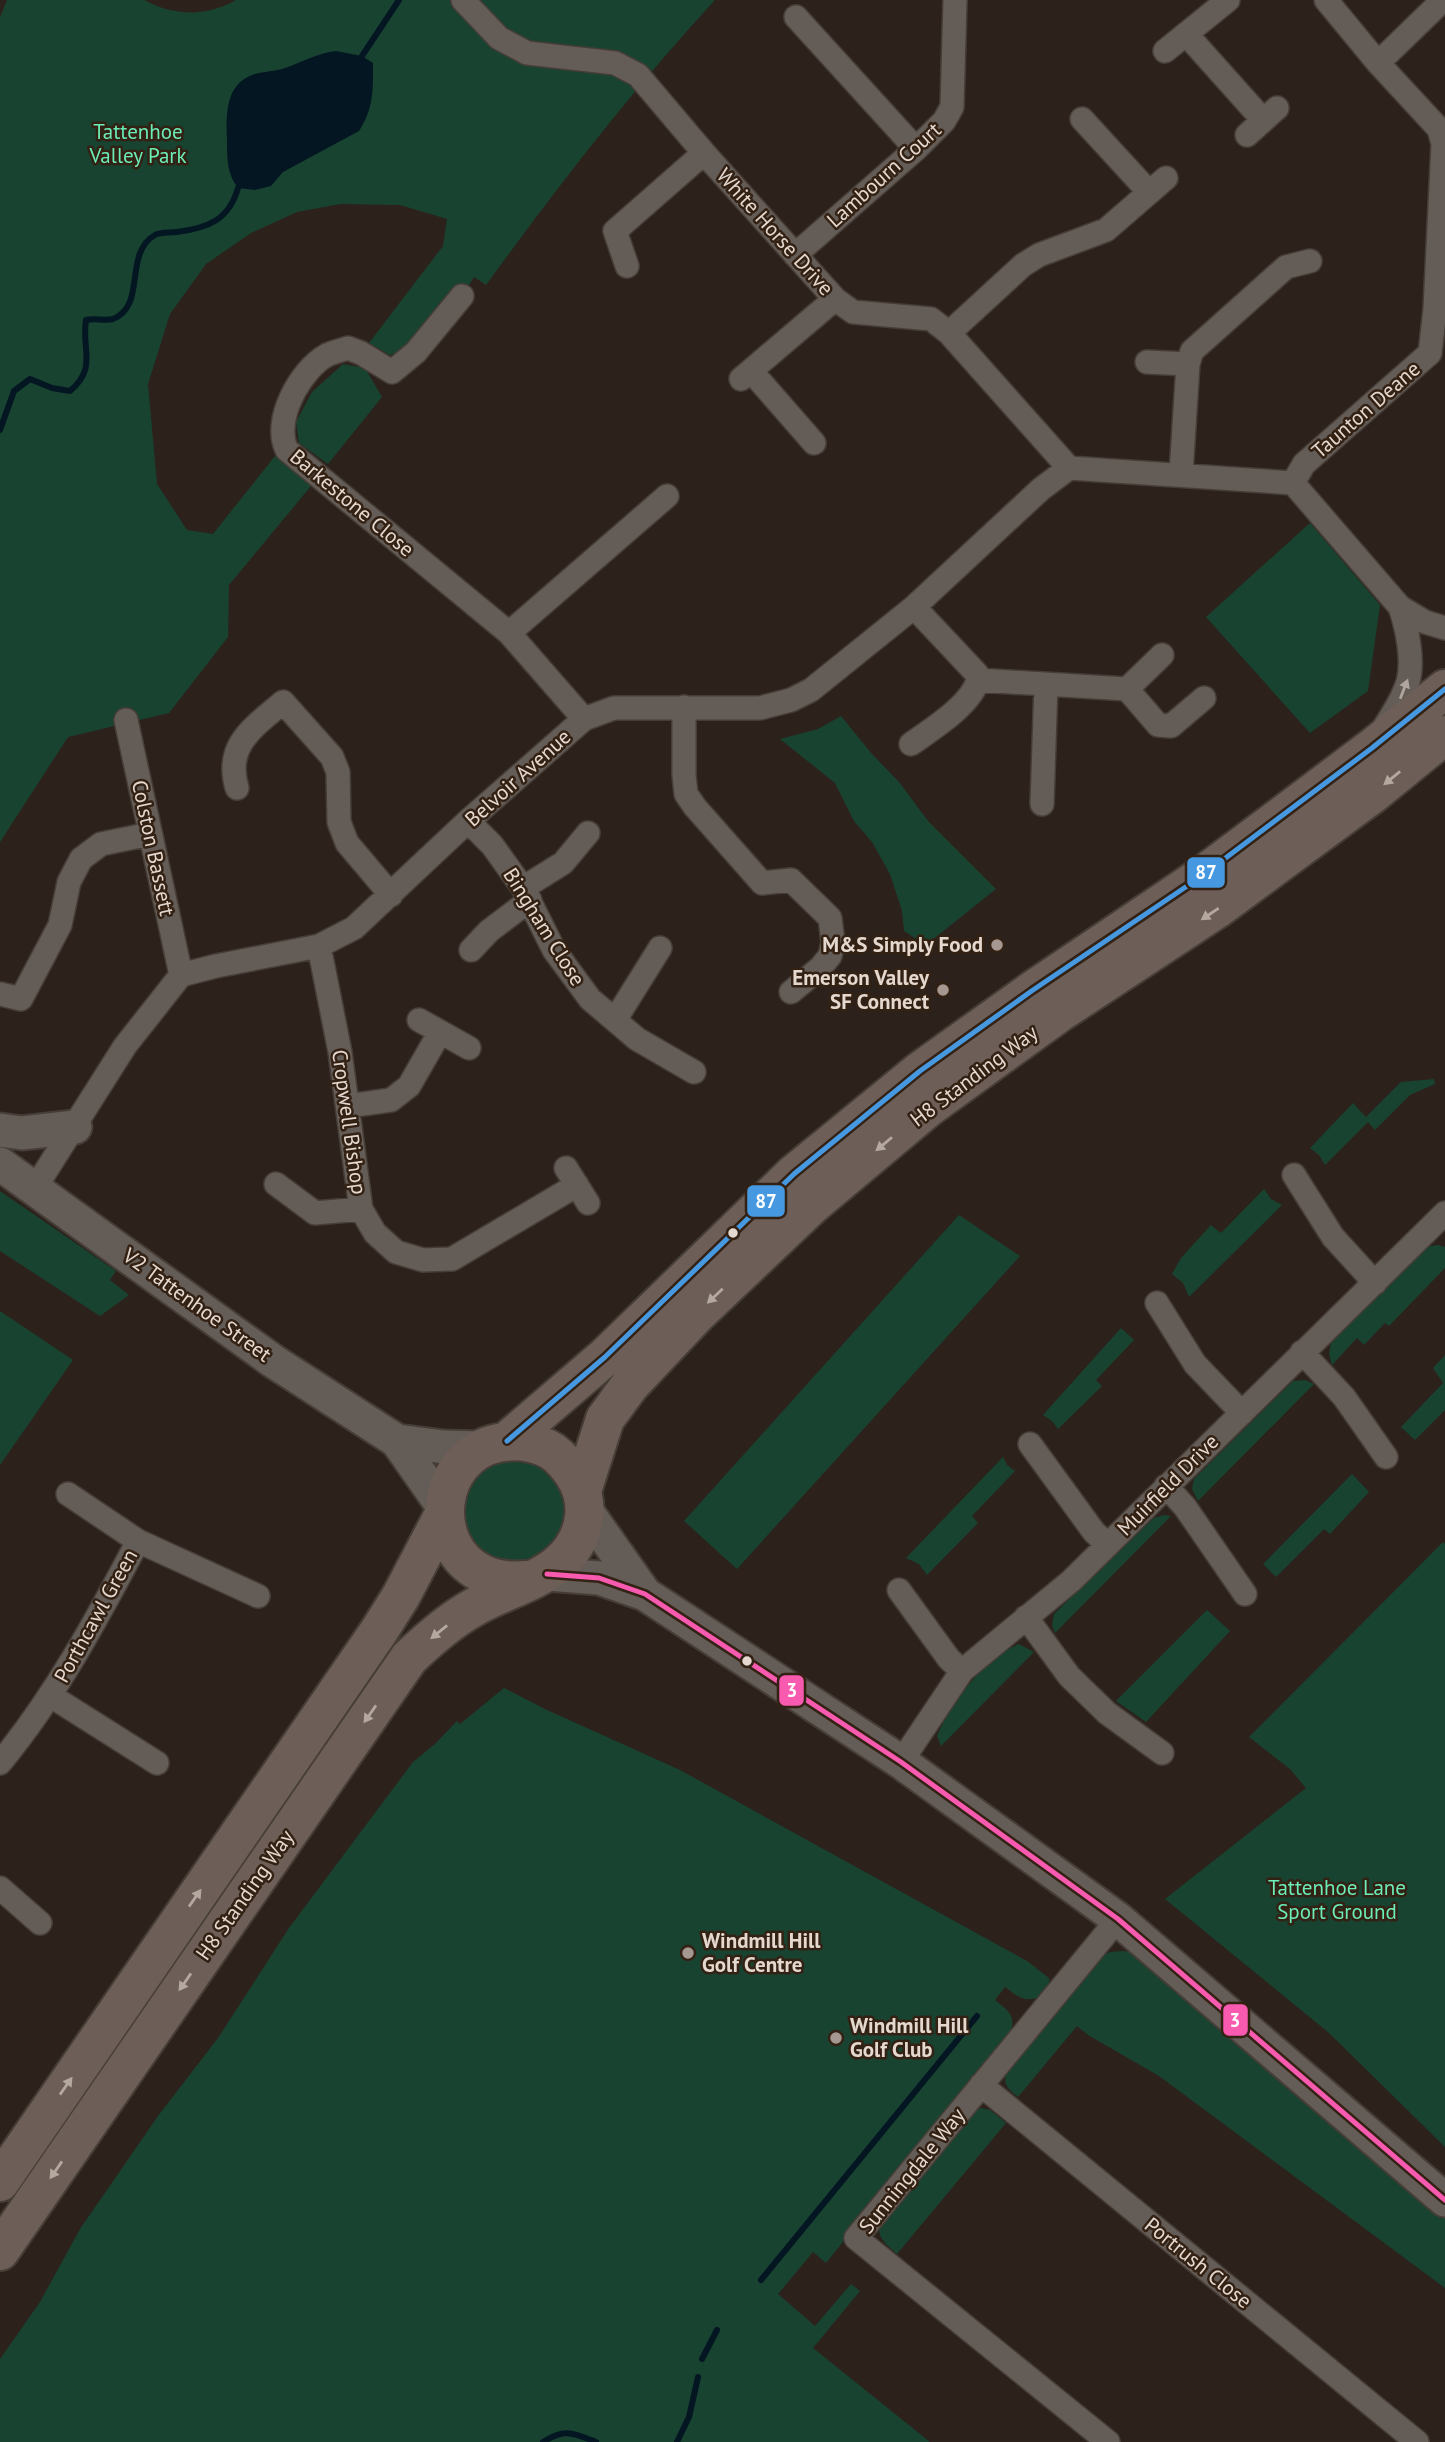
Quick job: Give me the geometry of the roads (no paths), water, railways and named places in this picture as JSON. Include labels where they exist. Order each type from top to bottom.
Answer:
[{"type":"highway","name":"H8 Standing Way","points":[[494,1445],[605,1357],[794,1174],[920,1071],[1033,990],[1199,878],[1372,748],[1445,689]]},
{"type":"highway","name":"H8 Standing Way","points":[[584,1500],[605,1419],[630,1385],[696,1315],[811,1206],[929,1107],[1059,1013],[1217,909],[1374,793],[1445,735]]},
{"type":"highway","points":[[531,1443],[554,1452],[571,1469],[584,1500],[583,1529],[575,1547],[563,1562],[538,1577],[504,1581],[481,1573],[462,1559],[449,1538],[444,1511],[447,1490],[466,1459],[494,1445],[531,1443]]},
{"type":"highway","name":"H8 Standing Way","points":[[0,2182],[379,1631],[417,1567],[444,1511]]},
{"type":"highway","name":"H8 Standing Way","points":[[0,2251],[409,1658],[440,1630],[471,1609],[538,1577]]},
{"type":"street","name":"White Horse Drive","points":[[463,0],[499,38],[527,53],[615,63],[638,75],[835,299],[853,312],[931,319],[949,333],[1069,468]]},
{"type":"street","name":"Lambourn Court","points":[[794,255],[916,149],[944,121],[952,107],[955,0]]},
{"type":"street","points":[[1165,51],[1228,0]]},
{"type":"street","name":"Taunton Deane","points":[[1293,483],[1304,464],[1430,353],[1441,225],[1443,144],[1439,129],[1378,63],[1326,0]]},
{"type":"street","points":[[1378,63],[1443,0]]},
{"type":"street","points":[[796,17],[916,149]]},
{"type":"street","points":[[1188,35],[1262,121]]},
{"type":"street","points":[[949,333],[1023,265],[1039,255],[1106,230],[1157,185],[1082,119]]},
{"type":"street","points":[[627,265],[615,231],[704,153]]},
{"type":"street","points":[[1181,474],[1188,364],[1192,351],[1286,267],[1310,261]]},
{"type":"street","name":"Barkestone Close","points":[[462,296],[416,352],[392,373],[348,348],[326,355],[302,379],[284,414],[282,442],[287,450],[509,633],[584,719]]},
{"type":"street","points":[[814,443],[747,375],[812,316],[835,299]]},
{"type":"street","points":[[1147,362],[1188,364]]},
{"type":"street","points":[[1069,468],[1293,483],[1400,607],[1424,622],[1445,628]]},
{"type":"street","name":"Belvoir Avenue","points":[[181,975],[319,946],[354,928],[468,821],[584,719],[614,708],[761,708],[791,700],[811,690],[914,607],[1041,489],[1069,468]]},
{"type":"street","points":[[509,633],[667,495]]},
{"type":"street","points":[[911,744],[941,723],[975,692],[978,680],[977,674],[914,607]]},
{"type":"street","points":[[1372,748],[1409,680],[1409,632],[1400,607]]},
{"type":"street","points":[[1127,689],[1162,655]]},
{"type":"street","points":[[978,680],[1127,689],[1158,725],[1171,726],[1204,698]]},
{"type":"street","points":[[1042,804],[1046,685]]},
{"type":"street","points":[[237,788],[233,763],[245,735],[283,702],[332,757],[338,772],[339,822],[346,843],[391,895]]},
{"type":"street","points":[[684,707],[686,794],[762,883],[791,880],[830,918],[833,942],[830,956],[820,968],[788,990]]},
{"type":"street","name":"Colston Bassett","points":[[126,720],[181,975]]},
{"type":"street","name":"Bingham Close","points":[[468,821],[492,845],[527,894],[554,950],[590,999],[637,1039],[694,1072]]},
{"type":"street","points":[[471,950],[527,894],[563,863],[588,833]]},
{"type":"street","points":[[0,994],[21,999],[56,934],[69,881],[81,859],[101,844],[150,834]]},
{"type":"street","name":"Cropwell Bishop","points":[[319,946],[348,1106],[361,1209],[374,1233],[396,1251],[424,1261],[452,1259],[577,1185]]},
{"type":"street","points":[[615,1020],[660,948]]},
{"type":"street","points":[[35,1188],[131,1037],[181,975]]},
{"type":"street","points":[[419,1020],[470,1048]]},
{"type":"street","points":[[348,1106],[391,1100],[409,1086],[440,1032]]},
{"type":"street","points":[[0,1130],[22,1133],[75,1127]]},
{"type":"street","name":"V2 Tattenhoe Street","points":[[1,1165],[273,1361],[397,1441],[444,1511]]},
{"type":"street","points":[[1294,1175],[1333,1237],[1375,1283]]},
{"type":"street","points":[[276,1184],[315,1213],[361,1209]]},
{"type":"street","name":"Muirfield Drive","points":[[901,1762],[962,1671],[1070,1581],[1445,1214]]},
{"type":"street","points":[[1157,1303],[1195,1364],[1242,1413]]},
{"type":"street","points":[[1303,1352],[1344,1397],[1386,1457]]},
{"type":"street","name":"V2 Tattenhoe Street","points":[[397,1441],[444,1447],[494,1445]]},
{"type":"street","points":[[1030,1444],[1094,1532],[1108,1545]]},
{"type":"street","points":[[1166,1486],[1185,1507],[1245,1594]]},
{"type":"street","points":[[68,1494],[138,1541]]},
{"type":"street","points":[[584,1500],[613,1548],[658,1603]]},
{"type":"street","name":"Porthcawl Green","points":[[0,1763],[51,1696],[89,1634],[138,1541],[258,1596]]},
{"type":"street","points":[[538,1577],[599,1578],[658,1603],[901,1762],[1118,1919],[1445,2200]]},
{"type":"street","points":[[899,1590],[949,1659],[962,1671]]},
{"type":"street","points":[[1026,1617],[1069,1676],[1107,1713],[1162,1753]]},
{"type":"street","name":"Porthcawl Green","points":[[51,1696],[158,1763]]},
{"type":"street","points":[[0,1888],[40,1923]]},
{"type":"street","name":"Sunningdale Way","points":[[1108,2442],[856,2238],[1118,1919]]},
{"type":"street","name":"Portrush Close","points":[[981,2085],[1415,2441]]},
{"type":"water","points":[[336,51],[362,56],[373,63],[370,106],[359,131],[283,172],[271,186],[255,190],[238,188],[228,166],[227,154],[227,112],[237,86],[252,75],[281,69]]},
{"type":"waterway","points":[[362,56],[399,0]]},
{"type":"waterway","points":[[0,430],[14,391],[30,379],[52,388],[70,391],[79,382],[84,374],[87,358],[86,320],[113,319],[123,312],[133,291],[137,266],[145,243],[157,234],[208,225],[229,208],[238,188]]},
{"type":"waterway","points":[[761,2280],[977,2016]]},
{"type":"waterway","points":[[702,2359],[717,2330]]},
{"type":"waterway","points":[[677,2442],[689,2417],[698,2377]]},
{"type":"waterway","points":[[543,2442],[563,2433],[596,2442]]},
{"type":"place","name":"M&S Simply Food","points":[[997,945]]},
{"type":"place","name":"Emerson Valley SF Connect","points":[[943,990]]},
{"type":"place","name":"Windmill Hill Golf Centre","points":[[688,1953]]},
{"type":"place","name":"Windmill Hill Golf Club","points":[[836,2038]]},
{"type":"park label","name":"Tattenhoe Valley Park","points":[[138,144]]},
{"type":"park label","name":"Tattenhoe Lane Sport Ground","points":[[1337,1900]]}]
